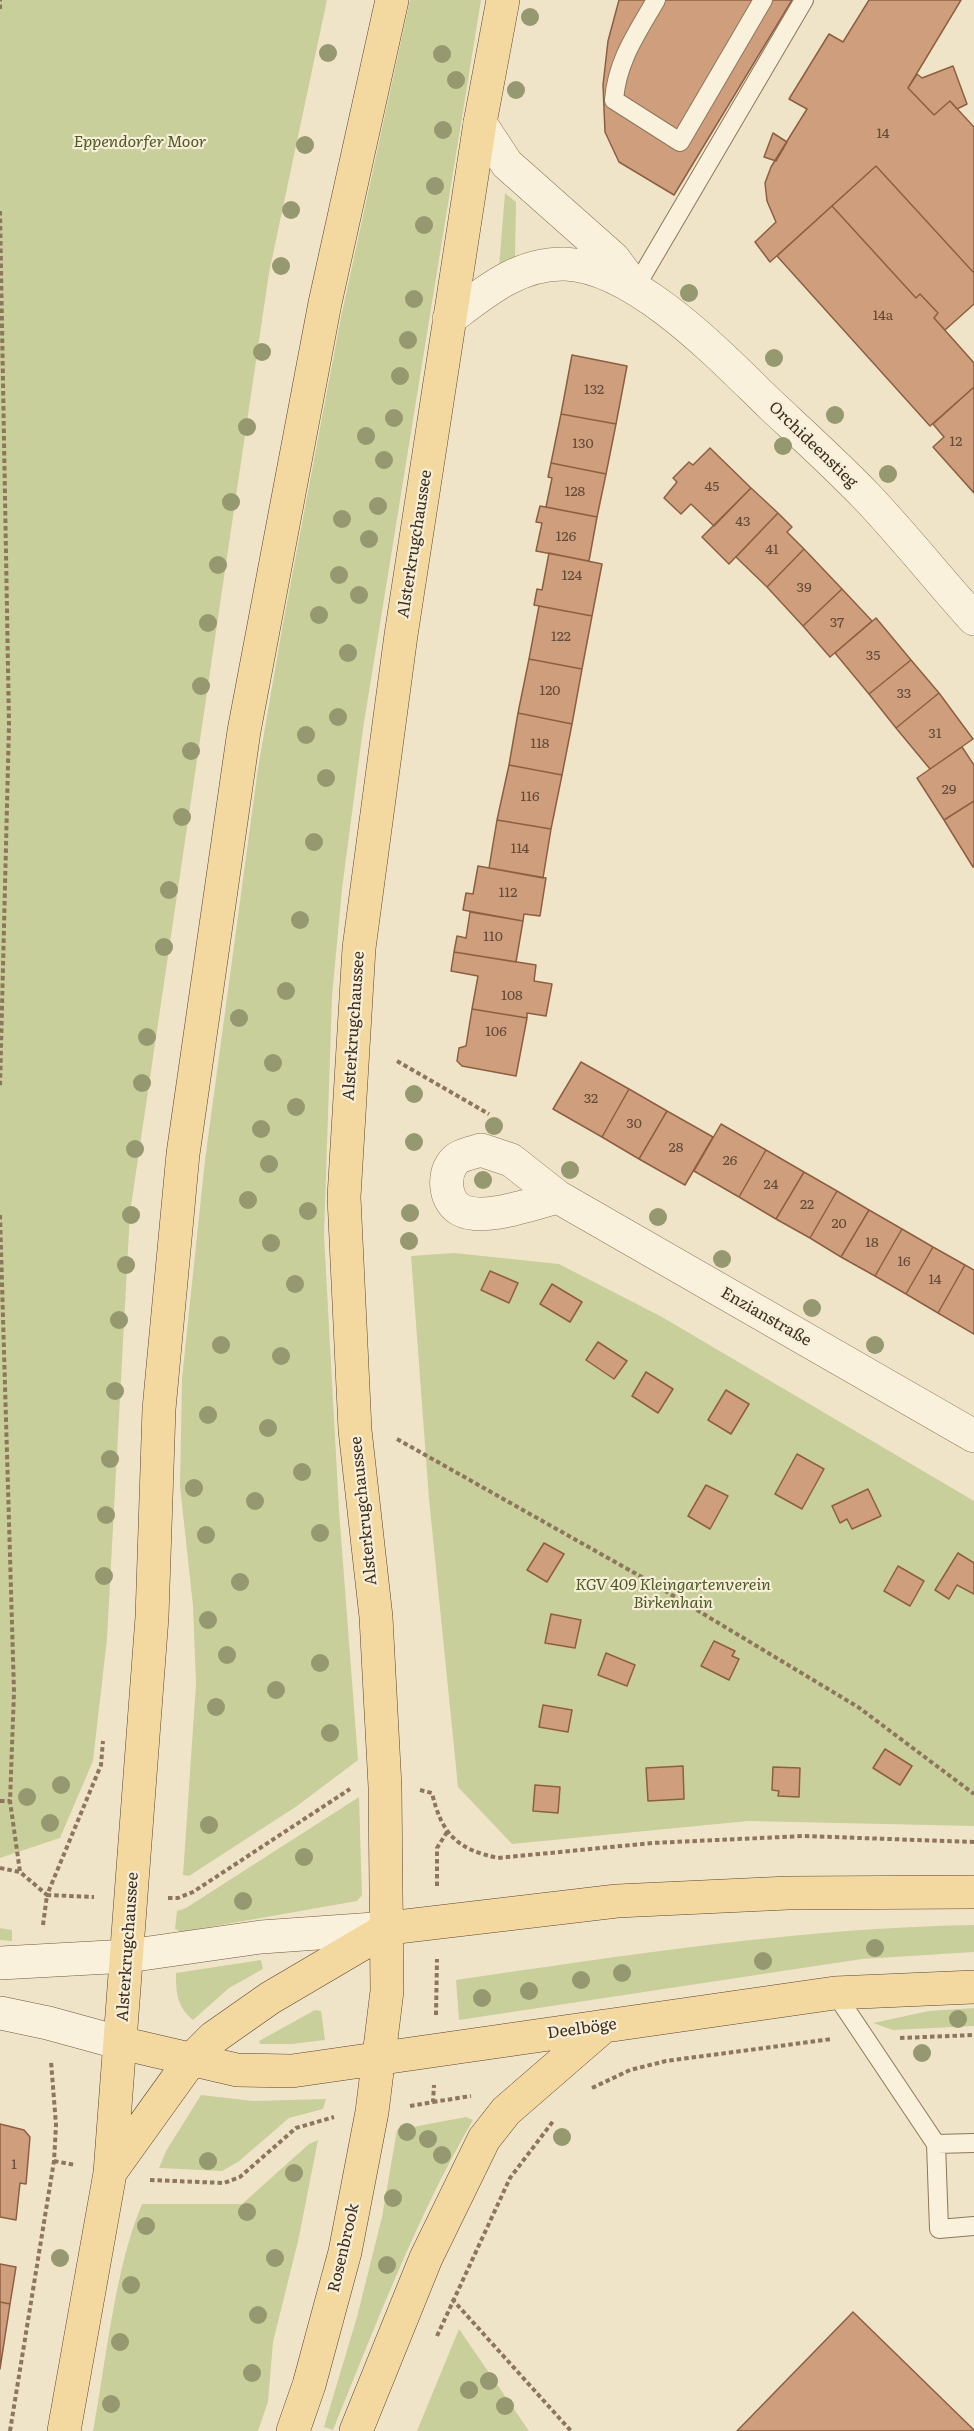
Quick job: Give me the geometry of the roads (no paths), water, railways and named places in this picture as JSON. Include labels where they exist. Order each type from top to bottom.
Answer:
[{"type":"main road","name":"Alsterkrugchaussee","points":[[121,2043],[152,1617],[159,1409],[183,1154],[246,720],[325,303],[392,0]]},
{"type":"main road","name":"Alsterkrugchaussee","points":[[380,2061],[387,1991],[389,1928],[386,1787],[376,1617],[355,1430],[344,1197],[359,948],[401,635],[449,319],[480,123],[503,0]]},
{"type":"main road","points":[[96,2170],[190,2061],[242,2016],[389,1928],[616,1901],[788,1893],[974,1892]]},
{"type":"main road","name":"Deelböge","points":[[121,2043],[190,2061],[237,2070],[291,2071],[380,2061],[604,2026],[835,1994],[974,1987]]},
{"type":"main road","points":[[356,2431],[426,2258],[456,2192],[484,2139],[506,2111],[604,2026]]},
{"type":"main road","points":[[64,2431],[96,2170],[121,2043]]},
{"type":"main road","name":"Rosenbrook","points":[[293,2431],[345,2252],[367,2143],[380,2061]]},
{"type":"street","name":"Orchideenstieg","points":[[480,123],[507,164],[613,258],[635,288]]},
{"type":"street","name":"Orchideenstieg","points":[[449,319],[495,284],[539,266],[568,264],[596,269],[635,288],[707,344],[858,488],[974,620]]},
{"type":"street","name":"Enzianstraße","points":[[558,1197],[509,1210],[482,1213],[460,1210],[451,1199],[445,1185],[452,1163],[465,1155],[481,1150],[511,1160],[558,1197],[974,1436]]},
{"type":"street","points":[[0,1963],[128,1956],[261,1936],[389,1928]]},
{"type":"street","points":[[0,2013],[48,2023],[121,2043]]},
{"type":"lane","points":[[656,0],[623,57],[614,100],[680,142],[763,0]]},
{"type":"lane","points":[[635,288],[804,0]]},
{"type":"lane","points":[[835,1994],[936,2144],[939,2229],[974,2226]]},
{"type":"lane","points":[[936,2144],[974,2143]]},
{"type":"park label","name":"Eppendorfer Moor","points":[[140,142]]},
{"type":"park label","name":"KGV 409 Kleingartenverein Birkenhain","points":[[673,1594]]}]
